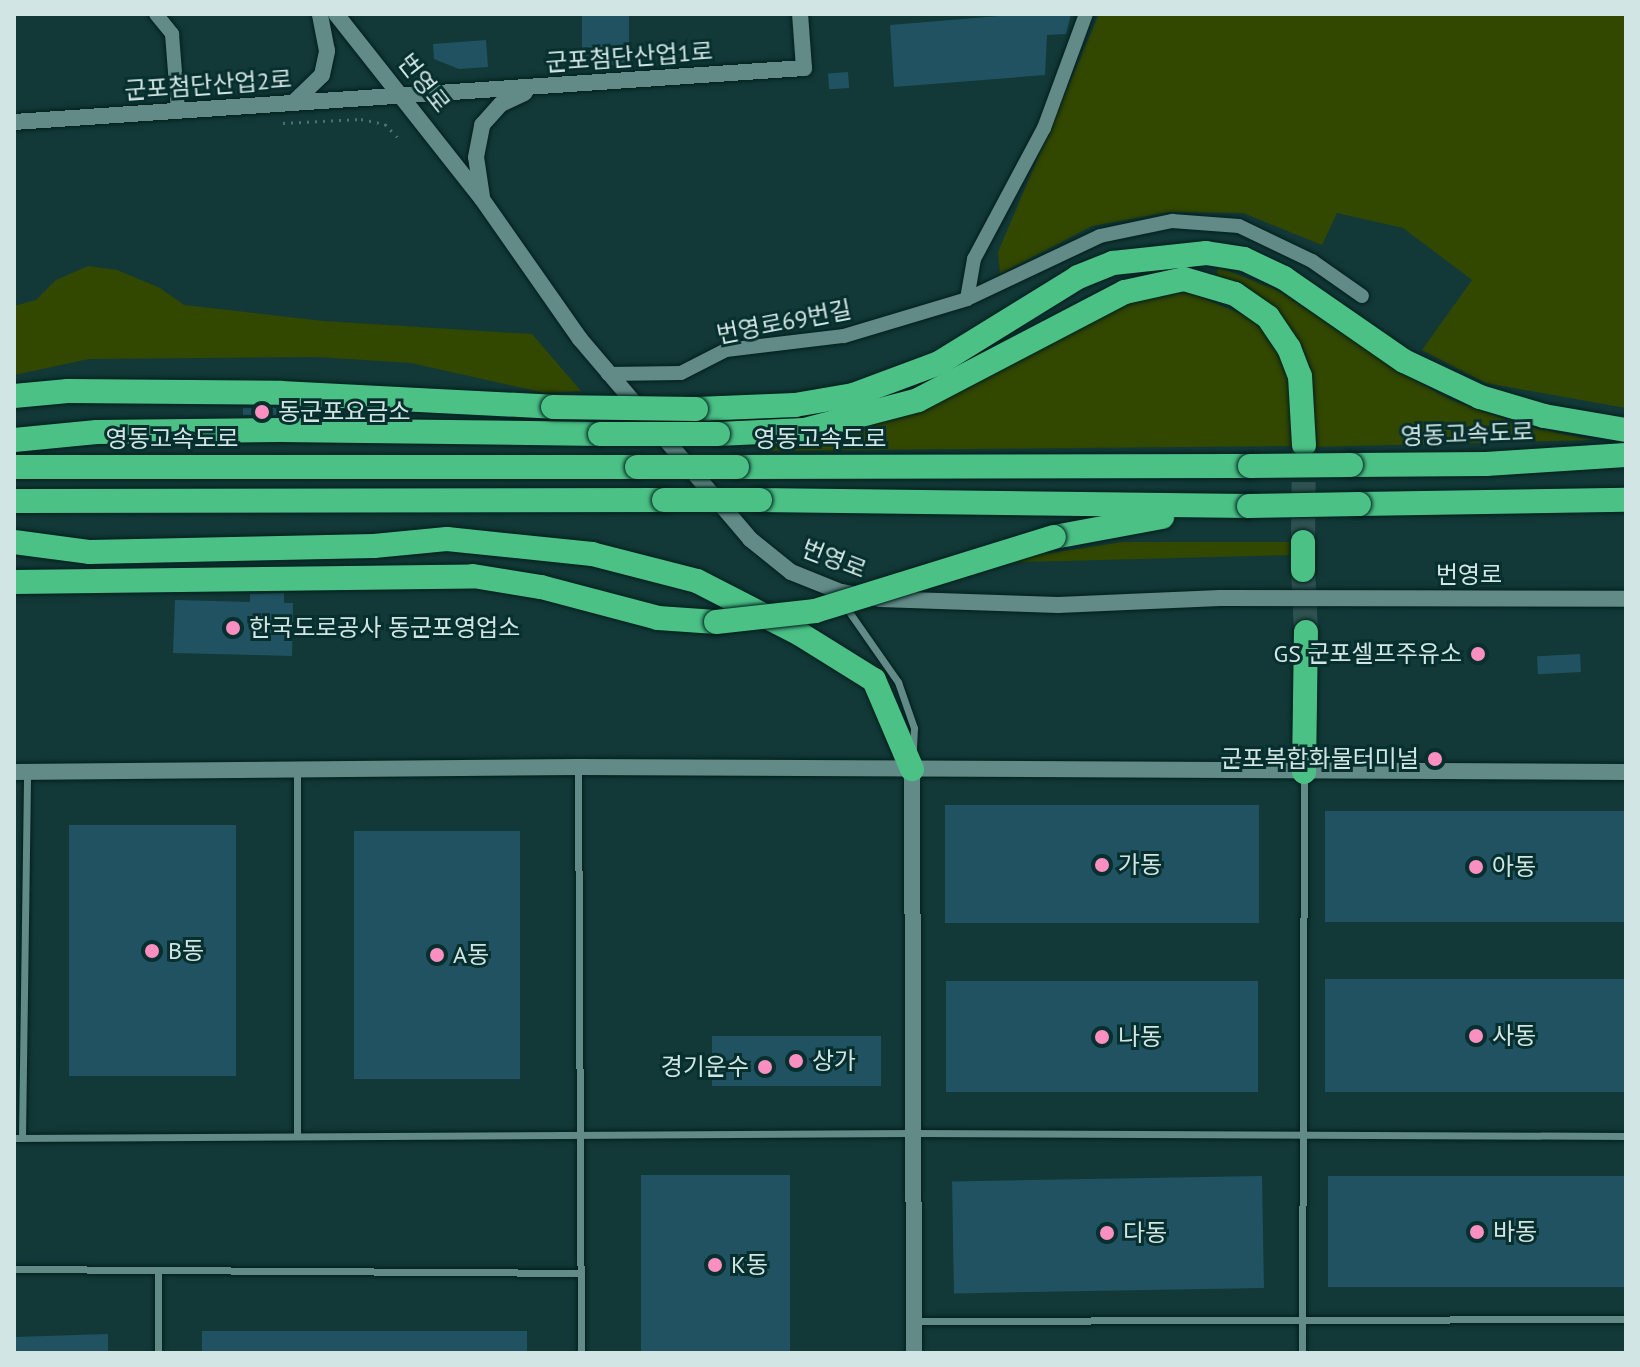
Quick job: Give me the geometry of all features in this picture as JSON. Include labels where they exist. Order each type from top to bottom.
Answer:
[{"type":"highway","points":[[14,396],[68,391],[281,393],[553,407],[696,409],[795,405],[853,395],[950,358],[1078,277],[1113,263],[1206,253],[1244,259],[1284,278],[1404,361],[1480,397],[1544,416],[1626,430]]},
{"type":"highway","points":[[14,440],[97,432],[280,430],[718,434],[804,430],[918,400],[1125,292],[1184,279],[1235,294],[1268,317],[1289,348],[1300,376],[1304,445]]},
{"type":"highway","name":"영동고속도로","points":[[14,467],[1250,466],[1486,464],[1626,455]]},
{"type":"highway","points":[[14,501],[760,500],[1249,506],[1626,500]]},
{"type":"highway","points":[[14,582],[473,576],[541,587],[658,618],[716,622],[815,611],[1054,537],[1222,506]]},
{"type":"highway","points":[[14,542],[90,552],[359,547],[447,539],[592,554],[697,581],[800,634],[874,680],[912,769]]},
{"type":"highway","points":[[1303,542],[1303,570]]},
{"type":"highway","points":[[1304,772],[1306,632]]},
{"type":"street","points":[[156,14],[172,34],[178,110]]},
{"type":"street","points":[[293,103],[324,69],[326,37],[320,14]]},
{"type":"street","name":"번영로","points":[[336,14],[404,96],[482,199],[542,291],[608,374],[750,539],[791,572],[841,592],[880,599],[1058,605],[1220,598],[1626,599]]},
{"type":"street","name":"군포첨단산업1로","points":[[404,96],[804,68],[800,14]]},
{"type":"street","points":[[967,299],[974,259],[1044,128],[1086,14]]},
{"type":"street","points":[[482,199],[476,157],[482,125],[501,104],[539,88]]},
{"type":"street","name":"군포첨단산업2로","points":[[14,122],[404,96]]},
{"type":"street","name":"번영로69번길","points":[[608,374],[681,373],[726,350],[844,336],[967,299],[1100,236],[1172,221],[1239,226],[1312,261],[1362,296]]},
{"type":"street","points":[[20,772],[578,767],[1626,772]]},
{"type":"street","points":[[912,769],[914,1353]]},
{"type":"lane","points":[[841,592],[848,614],[906,698],[914,728],[912,769]]},
{"type":"lane","points":[[578,767],[581,1353]]},
{"type":"lane","points":[[297,769],[297,1136]]},
{"type":"lane","points":[[20,772],[18,1138],[580,1133],[1626,1136]]},
{"type":"lane","points":[[1302,1353],[1304,772]]},
{"type":"lane","points":[[14,1269],[580,1273]]},
{"type":"lane","points":[[158,1270],[158,1353]]},
{"type":"lane","points":[[914,1321],[1626,1319]]},
{"type":"path","points":[[283,123],[361,119],[385,124],[400,140]]},
{"type":"green space","points":[[1099,14],[1626,14],[1626,408],[1486,383],[1422,350],[1472,280],[1403,228],[1337,213],[1322,245],[1243,213],[1169,212],[1092,226],[1000,274],[998,252]]},
{"type":"green space","points":[[88,266],[117,270],[160,288],[184,305],[323,321],[532,334],[581,391],[545,393],[411,363],[318,357],[89,359],[14,375],[14,306],[36,300],[56,280]]},
{"type":"green space","points":[[1218,267],[1279,291],[1398,371],[1451,400],[1524,426],[1592,440],[1314,447],[1307,365],[1216,278]]},
{"type":"green space","points":[[1161,292],[1191,293],[1258,321],[1291,376],[1295,446],[759,451],[759,444],[915,410],[1131,300]]},
{"type":"green space","points":[[1122,542],[1293,542],[1293,555],[988,563]]},
{"type":"building","points":[[582,14],[629,14],[629,65],[582,65]]},
{"type":"building","points":[[1024,14],[1071,14],[1066,34],[1047,35],[1045,75],[894,87],[890,25]]},
{"type":"building","points":[[486,40],[488,67],[459,69],[434,59],[433,44]]},
{"type":"building","points":[[848,72],[849,88],[829,89],[828,73]]},
{"type":"building","points":[[243,408],[280,408],[280,415],[243,415]]},
{"type":"building","name":"한국도로공사 동군포영업소","points":[[284,593],[284,603],[293,603],[292,656],[173,653],[175,600],[250,602],[250,594]]},
{"type":"building","points":[[1580,654],[1581,672],[1538,674],[1537,656]]},
{"type":"building","name":"가동","points":[[945,805],[1259,805],[1259,923],[945,923]]},
{"type":"building","name":"아동","points":[[1325,811],[1626,811],[1626,922],[1325,922]]},
{"type":"building","name":"B동","points":[[69,825],[236,825],[236,1076],[69,1076]]},
{"type":"building","name":"A동","points":[[354,831],[520,831],[520,1079],[354,1079]]},
{"type":"building","name":"사동","points":[[1325,979],[1626,979],[1626,1092],[1325,1092]]},
{"type":"building","name":"나동","points":[[946,981],[1258,981],[1258,1092],[946,1092]]},
{"type":"building","name":"상가","points":[[712,1036],[881,1036],[881,1086],[712,1086]]},
{"type":"building","name":"K동","points":[[641,1175],[790,1175],[790,1353],[641,1353]]},
{"type":"building","name":"다동","points":[[1262,1176],[1264,1288],[954,1293],[952,1181]]},
{"type":"building","name":"바동","points":[[1328,1176],[1626,1176],[1626,1287],[1328,1287]]},
{"type":"building","points":[[202,1331],[527,1331],[527,1353],[202,1353]]},
{"type":"building","points":[[108,1334],[108,1353],[14,1353],[14,1337]]},
{"type":"tunnel","points":[[1303,542],[1304,445]]},
{"type":"tunnel","points":[[1303,570],[1306,632]]},
{"type":"place","name":"동군포요금소","points":[[262,412]]},
{"type":"place","name":"한국도로공사 동군포영업소","points":[[233,628]]},
{"type":"place","name":"GS 군포셀프주유소","points":[[1478,654]]},
{"type":"place","name":"군포복합화물터미널","points":[[1435,759]]},
{"type":"place","name":"가동","points":[[1102,865]]},
{"type":"place","name":"아동","points":[[1476,867]]},
{"type":"place","name":"B동","points":[[152,951]]},
{"type":"place","name":"A동","points":[[437,955]]},
{"type":"place","name":"사동","points":[[1476,1036]]},
{"type":"place","name":"나동","points":[[1102,1037]]},
{"type":"place","name":"상가","points":[[796,1061]]},
{"type":"place","name":"경기운수","points":[[765,1067]]},
{"type":"place","name":"바동","points":[[1477,1232]]},
{"type":"place","name":"다동","points":[[1107,1233]]},
{"type":"place","name":"K동","points":[[715,1265]]}]
